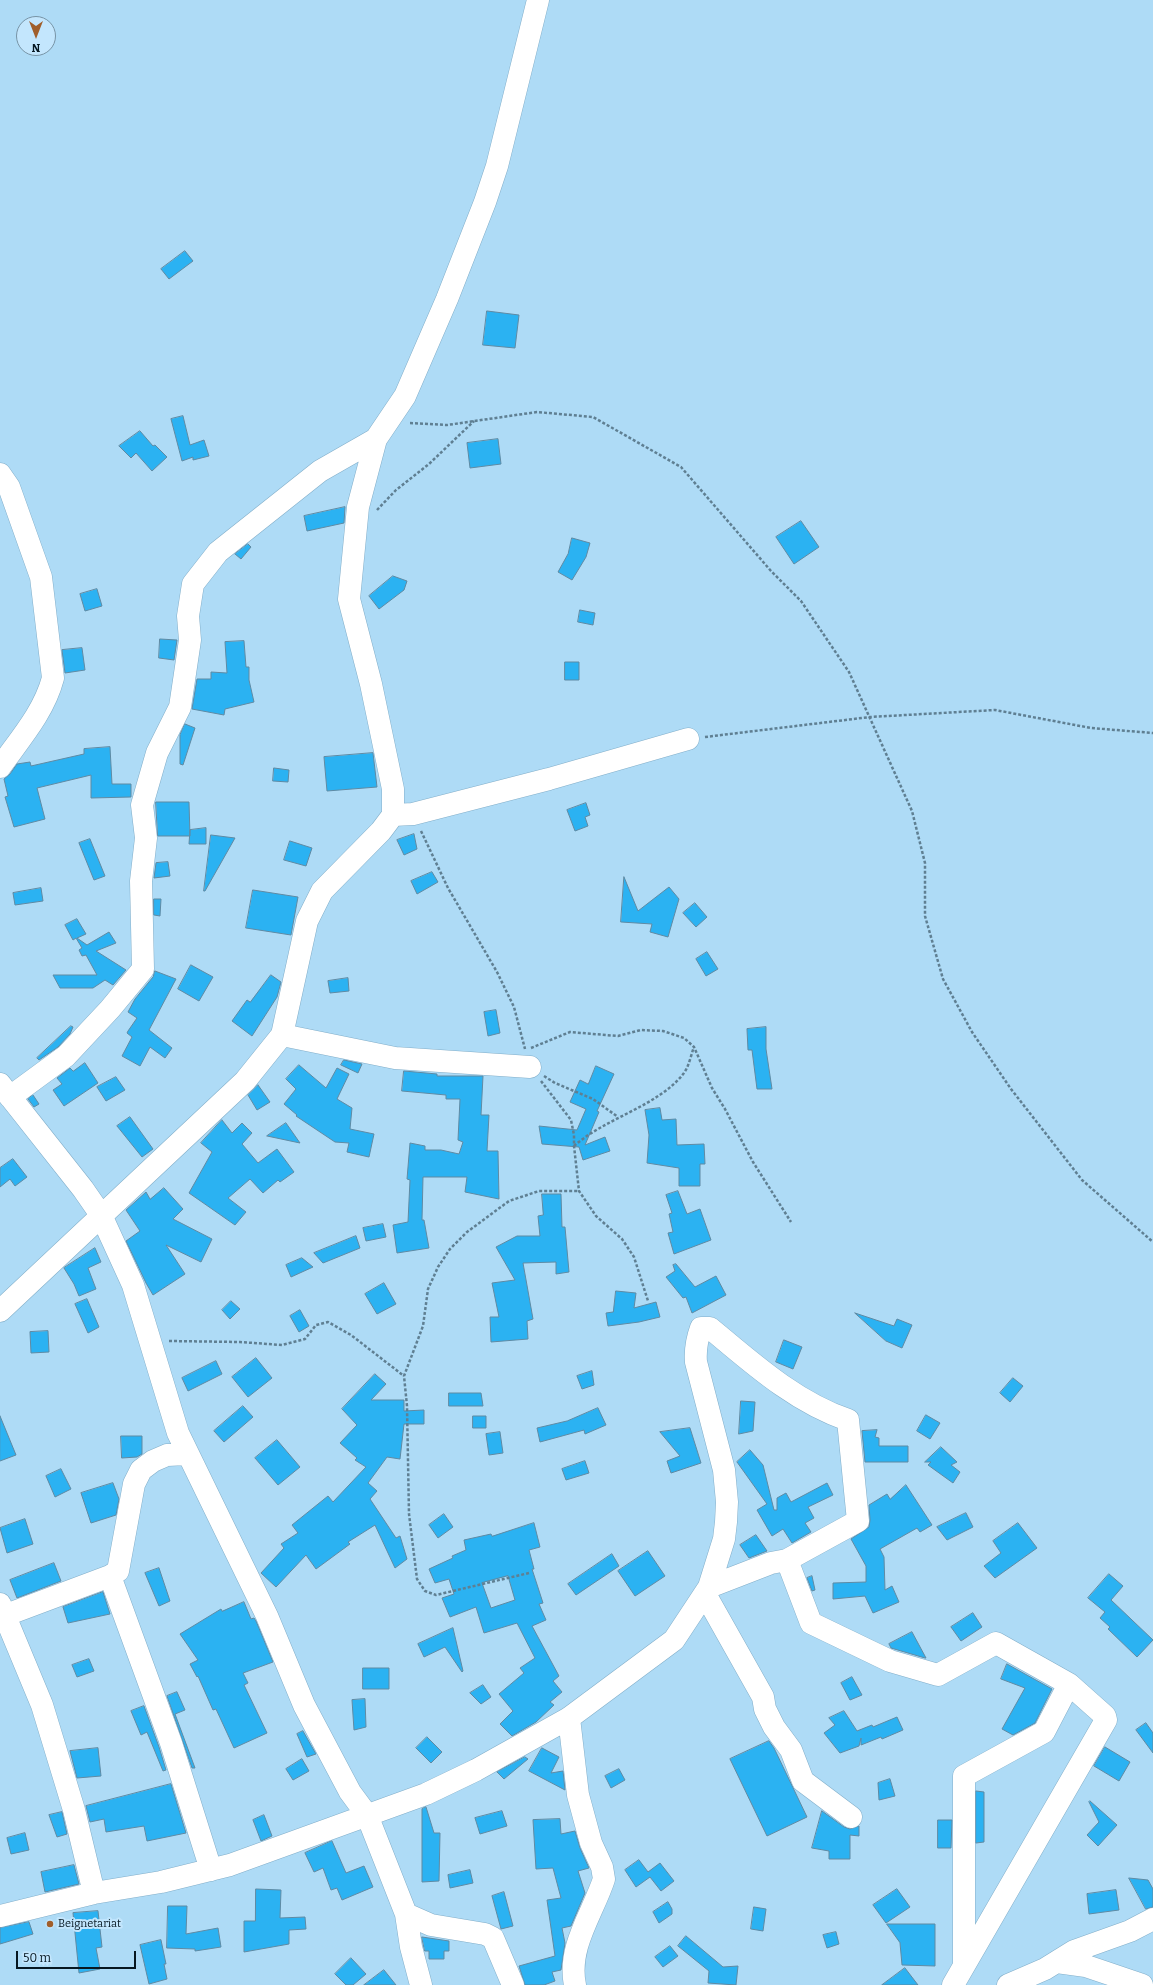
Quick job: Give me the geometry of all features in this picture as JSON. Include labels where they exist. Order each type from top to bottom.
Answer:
[{"type":"street","points":[[0,1311],[245,1081],[282,1034],[307,921],[322,891],[381,831],[394,815],[394,789],[371,684],[349,600],[358,507],[376,439],[405,396],[447,299],[495,173],[538,0]]},
{"type":"street","points":[[376,439],[320,471],[218,552],[193,584],[188,616],[190,640],[180,707],[157,753],[142,804],[146,838],[141,881],[143,969],[110,1009],[66,1056],[5,1091],[83,1189],[101,1215],[133,1285],[178,1433],[267,1616],[304,1705],[350,1792],[367,1815],[406,1914],[411,1946],[421,1985]]},
{"type":"street","points":[[0,767],[38,714],[49,695],[53,678],[41,577],[3,483]]},
{"type":"street","points":[[394,815],[413,814],[549,779],[688,739]]},
{"type":"street","points":[[282,1034],[395,1058],[528,1059]]},
{"type":"street","points":[[0,1916],[94,1893],[161,1882],[247,1860],[426,1794],[461,1777],[569,1718],[674,1640],[707,1590],[724,1539],[727,1502],[724,1470],[696,1362],[696,1349],[699,1334],[701,1328],[705,1327],[710,1328],[772,1379],[831,1414],[848,1420],[858,1521],[787,1560],[771,1563],[707,1590]]},
{"type":"street","points":[[94,1893],[74,1810],[42,1705],[3,1609],[110,1576],[118,1571],[134,1484],[141,1470],[153,1461],[167,1455],[188,1454]]},
{"type":"street","points":[[787,1560],[811,1623],[890,1661],[938,1675],[996,1643],[1069,1684],[1104,1716],[1106,1720],[963,1979]]},
{"type":"street","points":[[110,1576],[171,1743],[211,1870]]},
{"type":"street","points":[[707,1590],[763,1697],[765,1709],[774,1727],[791,1750],[804,1781],[851,1818]]},
{"type":"street","points":[[963,1979],[964,1776],[1044,1732],[1069,1684]]},
{"type":"street","points":[[569,1718],[578,1795],[591,1843],[602,1867],[604,1879],[576,1948],[574,1964],[575,1985]]},
{"type":"street","points":[[406,1914],[431,1925],[485,1934],[493,1938],[513,1985]]},
{"type":"street","points":[[1008,1985],[1057,1962],[1074,1951],[1130,1931],[1153,1919]]},
{"type":"street","points":[[1057,1962],[1086,1966],[1142,1985]]},
{"type":"path","points":[[391,416],[413,425],[447,425],[537,412],[593,417],[681,467],[771,571],[801,601],[849,672],[912,811],[925,863],[925,916],[943,979],[976,1039],[1011,1089],[1082,1180],[1153,1242]]},
{"type":"path","points":[[376,512],[396,490],[429,464],[474,421]]},
{"type":"path","points":[[688,739],[870,717],[995,710],[1091,728],[1153,733]]},
{"type":"path","points":[[618,1117],[593,1099],[555,1083],[528,1059],[570,1032],[618,1036],[641,1030],[663,1031],[684,1038],[694,1047],[712,1088],[753,1162],[791,1222]]},
{"type":"path","points":[[574,1146],[580,1140],[618,1117],[645,1104],[684,1072],[694,1047]]},
{"type":"path","points":[[529,1573],[436,1595],[425,1592],[417,1580],[409,1514],[408,1413],[404,1376],[422,1326],[428,1289],[438,1267],[450,1249],[467,1232],[509,1201],[539,1191],[579,1191]]},
{"type":"path","points":[[149,1340],[240,1342],[282,1345],[305,1339],[316,1325],[328,1322],[351,1335],[404,1376]]},
{"type":"building","points":[[185,251],[193,261],[169,279],[161,269]]},
{"type":"building","points":[[487,311],[519,315],[515,348],[483,345]]},
{"type":"building","points":[[183,416],[190,445],[204,440],[209,456],[193,460],[193,457],[182,461],[171,419]]},
{"type":"building","points":[[140,431],[153,446],[155,445],[167,457],[152,471],[136,453],[131,458],[119,446]]},
{"type":"building","points":[[498,439],[501,464],[470,468],[467,443]]},
{"type":"building","points":[[345,507],[344,523],[307,531],[304,516]]},
{"type":"building","points":[[801,521],[819,547],[794,564],[776,537]]},
{"type":"building","points":[[572,538],[590,543],[586,557],[572,580],[558,572],[568,554]]},
{"type":"building","points":[[248,544],[251,547],[241,559],[235,554]]},
{"type":"building","points":[[393,576],[407,581],[404,590],[379,609],[369,596]]},
{"type":"building","points":[[97,589],[102,606],[85,611],[80,594]]},
{"type":"building","points":[[580,610],[595,613],[593,625],[578,622]]},
{"type":"building","points":[[160,639],[177,640],[174,660],[159,658]]},
{"type":"building","points":[[244,641],[246,667],[249,667],[249,680],[254,702],[225,709],[224,715],[192,709],[197,679],[211,679],[211,672],[227,673],[225,642]]},
{"type":"building","points":[[82,648],[85,670],[65,673],[62,650]]},
{"type":"building","points":[[565,662],[579,662],[579,680],[565,680]]},
{"type":"building","points":[[185,724],[195,728],[183,765],[180,764],[180,735]]},
{"type":"building","points":[[110,747],[112,784],[131,784],[131,797],[91,798],[91,775],[37,788],[45,819],[14,827],[5,797],[8,796],[4,779],[10,774],[17,764],[30,762],[31,766],[84,754],[84,749]]},
{"type":"building","points":[[373,753],[377,787],[327,791],[324,757]]},
{"type":"building","points":[[274,768],[289,770],[288,782],[273,781]]},
{"type":"building","points":[[156,802],[189,802],[190,836],[158,836]]},
{"type":"building","points":[[586,803],[590,815],[585,817],[588,826],[575,831],[567,810]]},
{"type":"building","points":[[206,828],[206,844],[189,844],[190,830]]},
{"type":"building","points":[[414,834],[417,849],[404,855],[397,840]]},
{"type":"building","points":[[211,835],[235,838],[204,891]]},
{"type":"building","points":[[90,839],[105,876],[94,880],[79,843]]},
{"type":"building","points":[[290,841],[312,848],[306,866],[284,860]]},
{"type":"building","points":[[168,862],[170,876],[154,878],[156,863]]},
{"type":"building","points":[[432,872],[438,882],[417,894],[411,881]]},
{"type":"building","points":[[624,877],[638,911],[669,887],[679,899],[668,937],[650,932],[652,924],[621,922]]},
{"type":"building","points":[[41,888],[43,901],[15,905],[13,893]]},
{"type":"building","points":[[253,890],[298,897],[291,935],[246,928]]},
{"type":"building","points":[[154,899],[161,899],[160,916],[154,915]]},
{"type":"building","points":[[695,903],[707,917],[696,927],[683,913]]},
{"type":"building","points":[[77,919],[86,934],[77,938],[87,945],[109,932],[116,943],[96,951],[126,970],[113,985],[105,980],[93,988],[60,988],[53,975],[97,975],[86,955],[82,956],[79,950],[82,948],[76,938],[73,940],[65,925]]},
{"type":"building","points":[[707,952],[718,969],[706,976],[696,959]]},
{"type":"building","points":[[191,965],[213,977],[199,1001],[178,989]]},
{"type":"building","points":[[155,971],[176,979],[149,1030],[172,1048],[165,1058],[150,1047],[140,1066],[122,1056],[132,1037],[127,1033],[137,1018],[128,1012],[135,999],[153,977]]},
{"type":"building","points":[[271,975],[281,982],[277,997],[252,1036],[232,1021],[247,1000],[250,1002]]},
{"type":"building","points":[[348,978],[349,991],[330,993],[328,981]]},
{"type":"building","points":[[496,1010],[500,1033],[488,1036],[484,1012]]},
{"type":"building","points":[[71,1026],[73,1027],[70,1034],[58,1047],[39,1060],[37,1058]]},
{"type":"building","points":[[766,1027],[766,1049],[772,1089],[757,1089],[752,1050],[748,1050],[747,1029]]},
{"type":"building","points":[[344,1060],[362,1064],[358,1073],[341,1065]]},
{"type":"building","points":[[85,1063],[98,1083],[64,1106],[53,1090],[62,1084],[57,1078],[70,1068],[73,1071]]},
{"type":"building","points":[[299,1065],[326,1088],[337,1068],[349,1074],[337,1099],[352,1108],[350,1129],[374,1134],[369,1157],[347,1152],[349,1143],[335,1142],[296,1116],[297,1115],[284,1104],[296,1089],[286,1079]]},
{"type":"building","points":[[596,1066],[614,1074],[597,1111],[599,1112],[585,1145],[605,1137],[610,1151],[583,1160],[579,1147],[542,1144],[539,1126],[577,1130],[586,1109],[570,1102],[580,1080],[588,1084]]},
{"type":"building","points":[[404,1071],[437,1074],[437,1076],[483,1076],[481,1115],[489,1115],[487,1151],[498,1151],[499,1199],[465,1192],[467,1177],[423,1177],[422,1220],[424,1220],[429,1248],[397,1253],[393,1225],[408,1222],[410,1180],[407,1179],[410,1143],[425,1146],[425,1150],[441,1150],[459,1154],[463,1142],[458,1140],[460,1099],[446,1099],[446,1095],[402,1091]]},
{"type":"building","points":[[116,1077],[125,1090],[106,1101],[97,1087]]},
{"type":"building","points":[[258,1085],[270,1102],[257,1110],[248,1095]]},
{"type":"building","points":[[33,1095],[39,1104],[34,1107],[28,1099]]},
{"type":"building","points":[[660,1108],[662,1120],[676,1119],[677,1145],[704,1144],[705,1164],[700,1164],[700,1186],[679,1186],[679,1168],[647,1163],[649,1135],[645,1110]]},
{"type":"building","points":[[130,1117],[153,1149],[142,1157],[117,1126]]},
{"type":"building","points":[[222,1120],[232,1133],[242,1123],[252,1133],[242,1144],[258,1163],[277,1149],[294,1172],[280,1182],[278,1180],[263,1193],[250,1179],[228,1198],[246,1212],[235,1225],[189,1193],[212,1152],[201,1143]]},
{"type":"building","points":[[286,1123],[300,1143],[267,1136]]},
{"type":"building","points":[[13,1159],[27,1177],[15,1186],[10,1179],[0,1187],[0,1168]]},
{"type":"building","points":[[164,1188],[183,1209],[173,1219],[212,1239],[201,1262],[166,1245],[185,1274],[153,1295],[126,1241],[140,1231],[126,1210],[146,1192],[150,1199]]},
{"type":"building","points":[[678,1191],[687,1214],[700,1209],[711,1240],[674,1254],[668,1233],[673,1232],[669,1214],[672,1213],[666,1195]]},
{"type":"building","points":[[542,1194],[561,1194],[562,1227],[565,1227],[569,1272],[556,1274],[556,1262],[523,1263],[533,1319],[527,1321],[528,1339],[491,1342],[490,1317],[499,1317],[492,1283],[515,1280],[496,1247],[517,1236],[540,1236],[538,1216],[543,1215]]},
{"type":"building","points":[[383,1224],[386,1237],[366,1241],[363,1228]]},
{"type":"building","points":[[356,1236],[360,1248],[323,1263],[314,1253]]},
{"type":"building","points":[[95,1248],[101,1262],[88,1268],[96,1289],[79,1296],[74,1284],[64,1268]]},
{"type":"building","points":[[302,1258],[313,1267],[291,1277],[286,1265]]},
{"type":"building","points":[[676,1264],[695,1287],[716,1276],[726,1295],[692,1313],[686,1297],[683,1298],[666,1277],[675,1271],[673,1265]]},
{"type":"building","points":[[384,1283],[396,1304],[377,1314],[365,1294]]},
{"type":"building","points":[[616,1291],[636,1293],[634,1308],[656,1302],[660,1317],[639,1322],[608,1326],[606,1313],[613,1312]]},
{"type":"building","points":[[87,1299],[99,1327],[88,1333],[75,1304]]},
{"type":"building","points":[[231,1301],[240,1309],[230,1319],[222,1310]]},
{"type":"building","points":[[300,1310],[309,1326],[299,1332],[290,1316]]},
{"type":"building","points":[[855,1313],[894,1326],[897,1319],[912,1325],[902,1348],[886,1341]]},
{"type":"building","points":[[48,1331],[49,1352],[31,1353],[30,1332]]},
{"type":"building","points":[[784,1340],[802,1347],[793,1369],[776,1362]]},
{"type":"building","points":[[256,1358],[272,1378],[248,1397],[232,1377]]},
{"type":"building","points":[[216,1361],[222,1374],[188,1391],[182,1378]]},
{"type":"building","points":[[592,1371],[594,1385],[582,1389],[577,1376]]},
{"type":"building","points":[[375,1374],[386,1384],[371,1400],[404,1400],[404,1411],[424,1410],[424,1424],[404,1424],[400,1459],[387,1457],[368,1483],[377,1491],[370,1499],[396,1538],[400,1536],[407,1559],[395,1568],[375,1525],[348,1542],[350,1544],[316,1569],[306,1555],[276,1587],[261,1573],[284,1548],[281,1544],[298,1533],[292,1525],[328,1496],[333,1502],[366,1467],[355,1460],[357,1458],[340,1443],[357,1425],[342,1409]]},
{"type":"building","points":[[1013,1378],[1023,1386],[1010,1402],[1000,1393]]},
{"type":"building","points":[[449,1393],[481,1393],[483,1406],[449,1406]]},
{"type":"building","points":[[741,1401],[755,1402],[753,1431],[739,1434]]},
{"type":"building","points":[[243,1406],[253,1417],[224,1442],[214,1431]]},
{"type":"building","points":[[598,1408],[606,1425],[585,1434],[584,1430],[540,1442],[537,1428],[567,1421]]},
{"type":"building","points":[[926,1415],[940,1423],[930,1439],[917,1431]]},
{"type":"building","points":[[0,1416],[16,1455],[0,1461]]},
{"type":"building","points":[[473,1416],[486,1416],[486,1428],[473,1428]]},
{"type":"building","points":[[690,1428],[701,1463],[671,1473],[667,1461],[680,1456],[660,1432]]},
{"type":"building","points":[[877,1430],[875,1437],[879,1438],[879,1446],[908,1446],[908,1462],[865,1462],[862,1431]]},
{"type":"building","points":[[500,1432],[503,1453],[489,1455],[486,1434]]},
{"type":"building","points":[[121,1436],[142,1436],[142,1454],[137,1457],[122,1458]]},
{"type":"building","points":[[277,1440],[300,1467],[278,1485],[255,1458]]},
{"type":"building","points":[[941,1447],[957,1462],[951,1465],[960,1472],[953,1483],[928,1465],[931,1462],[925,1462]]},
{"type":"building","points":[[750,1450],[763,1465],[774,1510],[777,1510],[777,1498],[786,1493],[791,1502],[827,1483],[833,1495],[808,1507],[814,1518],[805,1523],[811,1532],[792,1543],[783,1529],[772,1536],[757,1510],[767,1504],[737,1462]]},
{"type":"building","points":[[585,1461],[589,1473],[566,1480],[562,1469]]},
{"type":"building","points":[[61,1469],[71,1489],[55,1497],[46,1476]]},
{"type":"building","points":[[113,1483],[119,1499],[116,1515],[91,1523],[81,1493]]},
{"type":"building","points":[[906,1485],[932,1525],[920,1532],[917,1528],[880,1549],[884,1557],[885,1590],[892,1586],[899,1602],[873,1613],[865,1596],[833,1599],[833,1583],[866,1582],[866,1566],[851,1539],[869,1527],[869,1505],[887,1494],[890,1499]]},
{"type":"building","points":[[966,1513],[973,1527],[947,1540],[937,1527]]},
{"type":"building","points":[[444,1514],[453,1527],[438,1538],[429,1525]]},
{"type":"building","points":[[25,1519],[33,1544],[7,1553],[0,1528]]},
{"type":"building","points":[[534,1523],[540,1547],[529,1550],[534,1569],[532,1569],[543,1603],[539,1604],[546,1620],[532,1626],[559,1676],[553,1681],[562,1692],[550,1702],[554,1705],[536,1722],[512,1736],[500,1724],[513,1711],[499,1694],[524,1673],[520,1668],[535,1658],[517,1623],[484,1633],[476,1607],[450,1617],[442,1598],[454,1594],[449,1579],[435,1583],[429,1569],[466,1550],[464,1540],[491,1534],[492,1536]],"holes":[[[508,1576],[515,1600],[491,1608],[482,1583]]]},
{"type":"building","points":[[1018,1523],[1037,1548],[995,1578],[984,1566],[1001,1553],[993,1541]]},
{"type":"building","points":[[756,1535],[767,1551],[749,1558],[740,1545]]},
{"type":"building","points":[[648,1551],[665,1576],[635,1596],[618,1571]]},
{"type":"building","points":[[612,1554],[619,1566],[576,1595],[568,1584]]},
{"type":"building","points":[[54,1563],[61,1581],[17,1598],[10,1580]]},
{"type":"building","points":[[159,1568],[170,1601],[159,1606],[145,1573]]},
{"type":"building","points":[[1109,1574],[1123,1586],[1111,1600],[1153,1640],[1137,1657],[1108,1629],[1110,1627],[1100,1618],[1105,1612],[1088,1598]]},
{"type":"building","points":[[812,1576],[815,1590],[812,1591],[807,1578]]},
{"type":"building","points":[[103,1592],[110,1614],[68,1623],[63,1607]]},
{"type":"building","points":[[244,1602],[251,1619],[254,1618],[256,1621],[273,1662],[243,1673],[248,1683],[244,1685],[267,1733],[234,1748],[216,1709],[213,1710],[198,1676],[197,1677],[190,1664],[198,1660],[180,1634],[221,1609],[222,1611]]},
{"type":"building","points":[[973,1613],[982,1627],[961,1641],[951,1627]]},
{"type":"building","points":[[453,1628],[462,1672],[445,1647],[424,1657],[418,1644]]},
{"type":"building","points":[[912,1632],[926,1658],[891,1648],[889,1644]]},
{"type":"building","points":[[89,1659],[94,1671],[77,1677],[72,1665]]},
{"type":"building","points":[[1007,1664],[1052,1689],[1035,1723],[1013,1735],[1002,1729],[1025,1688],[1001,1679]]},
{"type":"building","points":[[363,1668],[389,1668],[389,1689],[363,1689]]},
{"type":"building","points":[[852,1677],[862,1695],[850,1700],[841,1683]]},
{"type":"building","points":[[483,1685],[491,1697],[481,1704],[470,1693]]},
{"type":"building","points":[[177,1692],[185,1710],[175,1714],[195,1768],[192,1768],[167,1696]]},
{"type":"building","points":[[365,1699],[366,1727],[354,1730],[352,1700]]},
{"type":"building","points":[[144,1706],[166,1770],[163,1771],[147,1732],[141,1735],[131,1711]]},
{"type":"building","points":[[844,1711],[857,1731],[872,1725],[873,1727],[897,1717],[903,1730],[882,1739],[881,1737],[861,1745],[861,1738],[859,1746],[840,1753],[824,1733],[835,1725],[829,1718]]},
{"type":"building","points":[[1146,1723],[1153,1733],[1153,1753],[1136,1730]]},
{"type":"building","points":[[303,1731],[316,1754],[307,1757],[297,1734]]},
{"type":"building","points":[[427,1737],[442,1752],[431,1763],[416,1748]]},
{"type":"building","points":[[769,1741],[774,1748],[807,1817],[767,1836],[730,1759]]},
{"type":"building","points":[[1105,1747],[1130,1762],[1119,1781],[1094,1766]]},
{"type":"building","points":[[98,1748],[101,1776],[77,1778],[70,1751]]},
{"type":"building","points":[[542,1748],[559,1757],[551,1773],[563,1771],[565,1790],[529,1771]]},
{"type":"building","points":[[525,1757],[528,1759],[504,1779],[497,1772]]},
{"type":"building","points":[[302,1759],[309,1771],[293,1780],[286,1769]]},
{"type":"building","points":[[619,1769],[625,1780],[611,1788],[605,1776]]},
{"type":"building","points":[[890,1779],[895,1796],[879,1800],[878,1783]]},
{"type":"building","points":[[171,1784],[186,1833],[147,1841],[144,1826],[106,1832],[104,1819],[90,1822],[86,1806]]},
{"type":"building","points":[[976,1791],[984,1792],[984,1842],[976,1843]]},
{"type":"building","points":[[1090,1801],[1117,1825],[1098,1846],[1087,1835],[1099,1822],[1089,1802]]},
{"type":"building","points":[[426,1807],[434,1833],[440,1833],[439,1881],[422,1882],[422,1809]]},
{"type":"building","points":[[502,1811],[507,1826],[480,1834],[475,1818]]},
{"type":"building","points":[[822,1811],[844,1827],[850,1829],[859,1826],[859,1836],[850,1835],[850,1859],[829,1859],[829,1851],[812,1848]]},
{"type":"building","points":[[62,1812],[67,1834],[57,1837],[49,1815]]},
{"type":"building","points":[[264,1815],[272,1836],[261,1841],[253,1820]]},
{"type":"building","points":[[560,1819],[561,1834],[575,1831],[580,1848],[589,1868],[578,1871],[585,1893],[571,1926],[562,1928],[565,1943],[561,1970],[552,1972],[555,1981],[544,1985],[525,1985],[519,1966],[555,1956],[547,1900],[561,1898],[553,1868],[536,1869],[533,1820]]},
{"type":"building","points":[[938,1820],[952,1820],[951,1848],[938,1848]]},
{"type":"building","points":[[25,1833],[29,1850],[11,1854],[7,1838]]},
{"type":"building","points":[[332,1841],[346,1873],[364,1866],[373,1887],[342,1900],[337,1888],[331,1890],[323,1868],[314,1872],[305,1853]]},
{"type":"building","points":[[639,1860],[648,1872],[660,1863],[674,1881],[661,1891],[650,1877],[636,1887],[625,1870]]},
{"type":"building","points":[[74,1865],[79,1884],[45,1892],[41,1872]]},
{"type":"building","points":[[470,1870],[473,1883],[450,1888],[448,1875]]},
{"type":"building","points":[[1129,1878],[1148,1880],[1153,1889],[1153,1907],[1146,1909]]},
{"type":"building","points":[[256,1889],[281,1890],[280,1918],[305,1917],[306,1929],[289,1930],[289,1944],[244,1952],[244,1921],[255,1921]]},
{"type":"building","points":[[897,1889],[910,1907],[886,1923],[873,1905]]},
{"type":"building","points":[[1116,1890],[1119,1910],[1089,1914],[1087,1894]]},
{"type":"building","points":[[504,1892],[513,1926],[501,1929],[492,1896]]},
{"type":"building","points":[[668,1902],[672,1909],[672,1914],[659,1923],[653,1912]]},
{"type":"building","points":[[168,1906],[187,1906],[186,1934],[218,1928],[221,1947],[195,1951],[195,1949],[167,1948]]},
{"type":"building","points":[[754,1907],[766,1909],[763,1931],[751,1929]]},
{"type":"building","points":[[98,1911],[102,1947],[96,1948],[100,1969],[79,1973],[73,1913]]},
{"type":"building","points":[[29,1922],[33,1934],[0,1944],[0,1928]]},
{"type":"building","points":[[887,1924],[935,1924],[935,1966],[902,1965],[900,1943]]},
{"type":"building","points":[[836,1932],[839,1944],[827,1948],[823,1935]]},
{"type":"building","points":[[686,1936],[723,1967],[738,1966],[736,1985],[708,1983],[709,1971],[678,1946]]},
{"type":"building","points":[[422,1937],[449,1941],[449,1951],[444,1951],[444,1959],[429,1959],[429,1951],[425,1951]]},
{"type":"building","points":[[161,1940],[166,1964],[164,1964],[167,1979],[149,1984],[140,1945]]},
{"type":"building","points":[[670,1946],[678,1956],[663,1967],[655,1957]]},
{"type":"building","points":[[351,1958],[366,1974],[353,1985],[346,1985],[335,1974]]},
{"type":"building","points":[[905,1968],[918,1985],[882,1985]]},
{"type":"building","points":[[384,1970],[396,1985],[364,1985]]},
{"type":"place","name":"Beignetariat","points":[[50,1924]]}]
